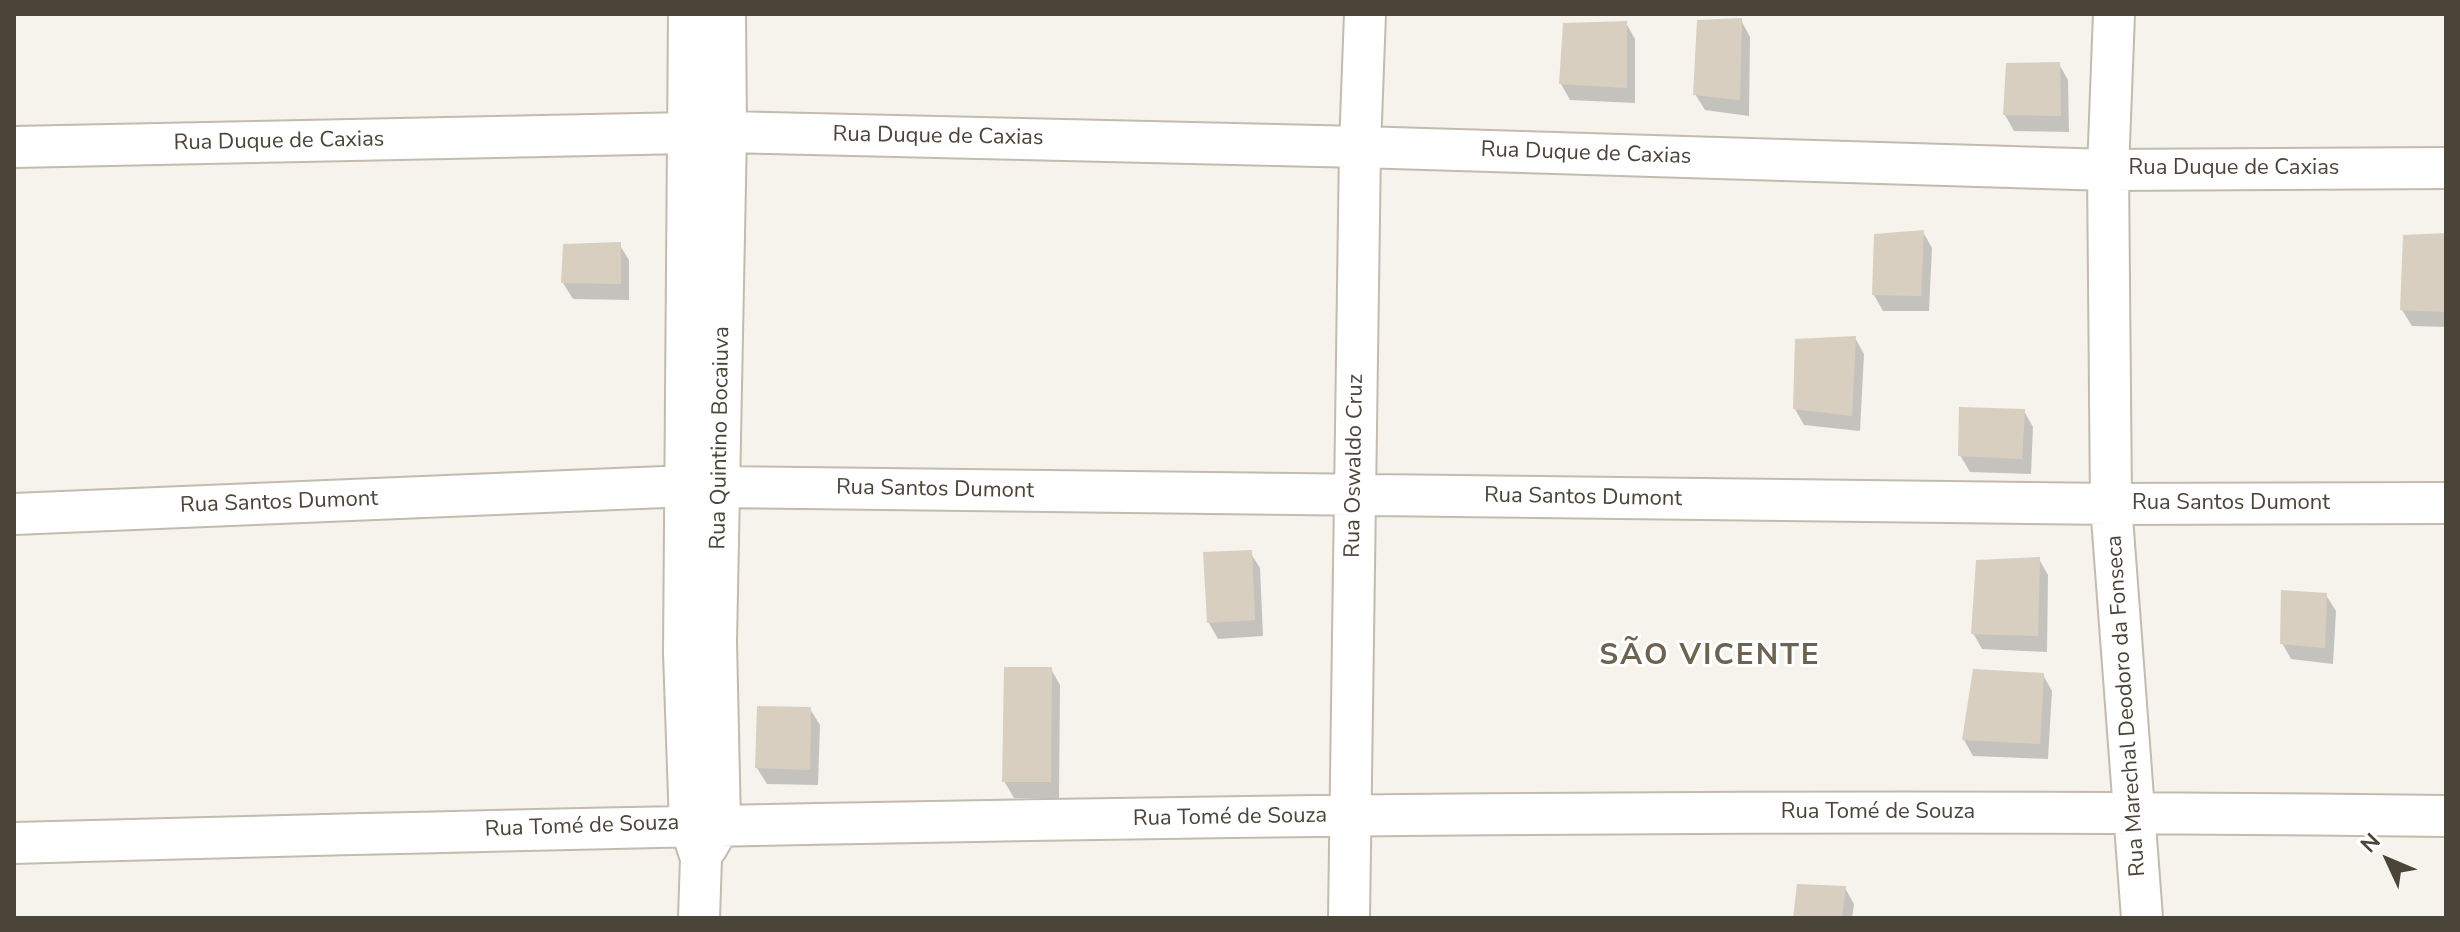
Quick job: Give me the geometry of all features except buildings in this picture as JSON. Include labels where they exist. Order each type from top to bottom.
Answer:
[{"type":"street","name":"Rua Quintino Bocaiuva","points":[[689,14],[707,133]]},
{"type":"street","name":"Rua Quintino Bocaiuva","points":[[699,918],[703,835],[684,653],[704,487],[707,133],[725,14]]},
{"type":"street","name":"Rua Oswaldo Cruz","points":[[1349,918],[1360,147],[1365,14]]},
{"type":"street","name":"Rua Marechal Deodoro da Fonseca","points":[[2114,14],[2108,170],[2111,504],[2142,918]]},
{"type":"street","name":"Rua Duque de Caxias","points":[[14,147],[707,133],[1360,147],[2108,170],[2446,168]]},
{"type":"street","name":"Rua Santos Dumont","points":[[14,514],[704,487],[2111,504],[2446,503]]},
{"type":"street","name":"Rua Tomé de Souza","points":[[14,843],[703,835],[1350,816],[2136,812],[2446,816]]},
{"type":"district","name":"SÃO VICENTE","points":[[1710,657]]}]
